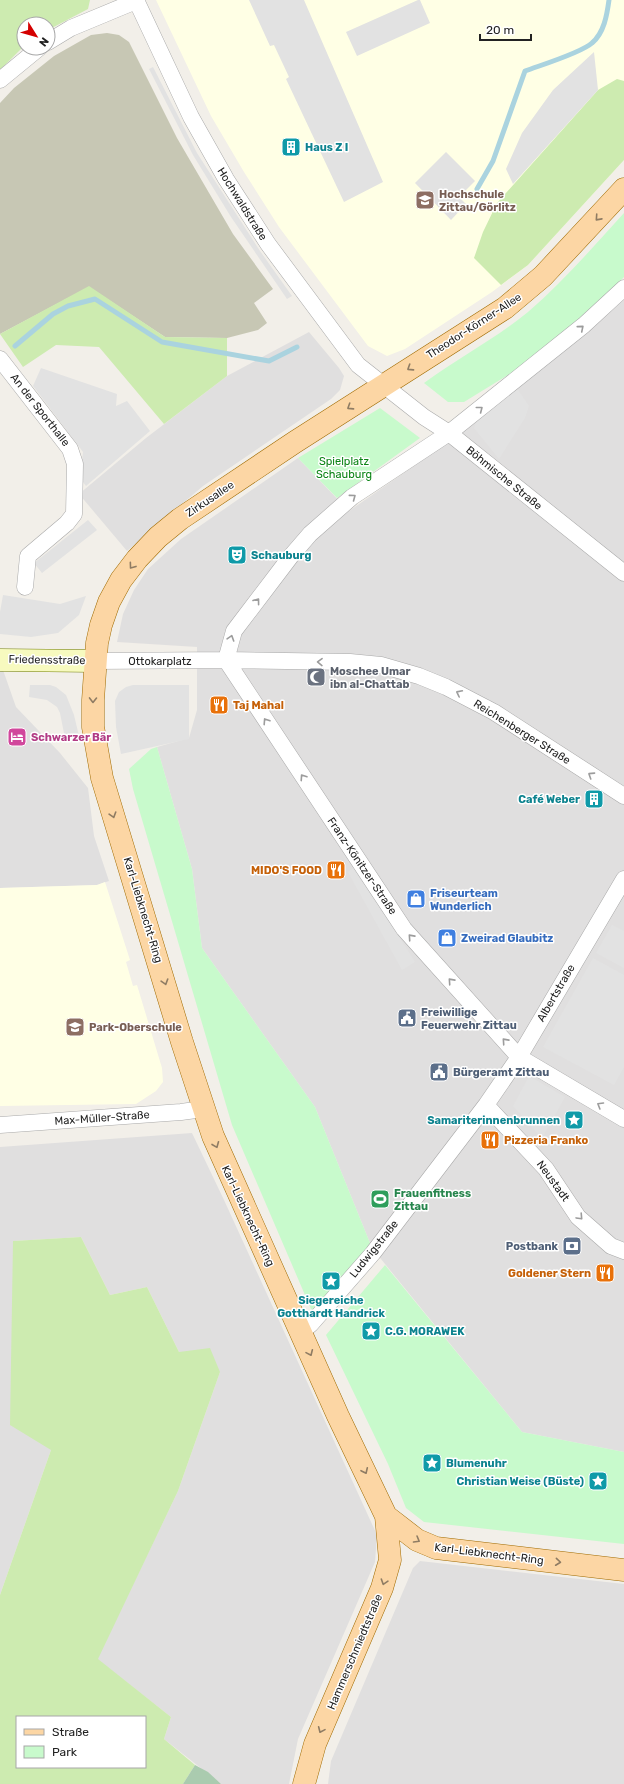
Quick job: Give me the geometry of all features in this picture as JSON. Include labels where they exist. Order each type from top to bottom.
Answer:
[{"type":"main road","name":"Theodor-Körner-Allee","points":[[382,385],[499,312],[521,296],[574,245],[624,189]]},
{"type":"main road","name":"Zirkusallee","points":[[95,661],[101,625],[109,602],[121,580],[137,559],[158,537],[205,502],[382,385]]},
{"type":"main road","name":"Friedensstraße","points":[[0,660],[95,661]]},
{"type":"main road","name":"Karl-Liebknecht-Ring","points":[[95,661],[93,728],[102,778],[203,1108],[224,1163],[386,1516],[417,1540],[436,1548],[624,1570]]},
{"type":"main road","name":"Hammerschmiedtstraße","points":[[304,1784],[314,1744],[386,1575],[390,1560],[386,1516]]},
{"type":"street","points":[[56,37],[71,28],[136,0]]},
{"type":"street","name":"Hochwaldstraße","points":[[136,0],[191,117],[226,179],[268,244],[349,355],[367,374],[382,385]]},
{"type":"street","points":[[0,80],[29,56]]},
{"type":"street","points":[[226,660],[234,631],[291,556],[310,534],[352,497],[449,433],[557,348],[624,288]]},
{"type":"street","name":"An der Sporthalle","points":[[0,359],[70,449],[75,464],[74,514],[67,523],[28,556],[25,587]]},
{"type":"street","name":"Böhmische Straße","points":[[382,385],[424,417],[449,433],[624,573]]},
{"type":"street","name":"Ottokarplatz","points":[[95,661],[226,660]]},
{"type":"street","name":"Reichenberger Straße","points":[[226,660],[350,662],[381,665],[419,676],[446,687],[494,712],[624,796]]},
{"type":"street","name":"Franz-Könitzer-Straße","points":[[226,660],[404,928],[519,1057]]},
{"type":"street","name":"Albertstraße","points":[[486,1105],[519,1057],[624,879]]},
{"type":"street","points":[[519,1057],[624,1120]]},
{"type":"street","name":"Neustadt","points":[[486,1105],[546,1169],[578,1217],[611,1246],[624,1251]]},
{"type":"street","name":"Ludwigstraße","points":[[301,1332],[311,1324],[373,1253],[486,1105]]},
{"type":"street","name":"Max-Müller-Straße","points":[[0,1125],[181,1112],[203,1108]]},
{"type":"shaded area","name":"Hochschule Zittau/Görlitz","points":[[156,0],[624,0],[624,160],[528,265],[492,292],[405,349],[387,356],[368,346],[279,227],[211,116]]},
{"type":"shaded area","points":[[249,0],[304,0],[383,182],[344,202],[286,79],[289,77],[274,45],[270,46]]},
{"type":"shaded area","points":[[420,0],[430,23],[357,56],[346,32]]},
{"type":"shaded area","points":[[107,33],[119,35],[129,42],[177,138],[233,234],[273,289],[254,303],[267,323],[258,330],[227,338],[165,337],[89,287],[0,334],[0,103],[14,88],[54,56],[91,35]]},
{"type":"shaded area","points":[[594,52],[598,90],[513,184],[506,169],[522,133],[553,90]]},
{"type":"shaded area","points":[[153,67],[197,153],[260,251],[292,296],[287,299],[231,217],[193,155],[149,69]]},
{"type":"shaded area","points":[[446,152],[475,181],[459,197],[466,204],[451,220],[415,183]]},
{"type":"shaded area","points":[[624,294],[624,1452],[522,1432],[372,1248],[315,1107],[202,948],[192,869],[157,747],[189,738],[197,710],[197,647],[117,642],[123,614],[134,590],[148,569],[181,539],[298,458],[349,511],[437,450]]},
{"type":"shaded area","points":[[309,332],[344,376],[340,390],[331,399],[203,486],[127,551],[79,494],[146,438],[227,376]]},
{"type":"shaded area","points":[[41,368],[117,394],[116,406],[127,401],[150,431],[86,486],[80,478],[83,452],[33,386]]},
{"type":"shaded area","points":[[516,387],[529,406],[525,418],[499,459],[474,428],[478,417]]},
{"type":"shaded area","points":[[88,520],[97,530],[42,573],[34,563]]},
{"type":"shaded area","points":[[3,595],[60,604],[86,596],[79,615],[58,633],[31,637],[0,634],[0,612]]},
{"type":"shaded area","points":[[0,670],[3,670],[16,707],[60,753],[88,788],[94,836],[109,881],[97,885],[0,888]]},
{"type":"shaded area","points":[[30,685],[50,685],[56,687],[66,695],[74,715],[79,736],[65,738],[60,713],[57,707],[47,700],[29,697]]},
{"type":"shaded area","points":[[133,685],[189,685],[189,739],[121,754],[116,727],[115,701],[119,692],[126,687]]},
{"type":"shaded area","points":[[355,867],[415,962],[402,970],[348,872]]},
{"type":"shaded area","name":"Park-Oberschule","points":[[105,882],[130,960],[126,962],[133,986],[137,985],[162,1068],[163,1082],[156,1091],[136,1104],[0,1106],[0,888],[97,885]]},
{"type":"shaded area","points":[[612,925],[624,931],[624,968],[596,953]]},
{"type":"shaded area","points":[[593,958],[624,975],[624,1067],[614,1085],[543,1047]]},
{"type":"shaded area","points":[[529,1076],[565,1097],[542,1138],[513,1106]]},
{"type":"shaded area","points":[[192,1133],[377,1535],[375,1562],[298,1739],[289,1784],[221,1784],[164,1739],[171,1717],[97,1659],[178,1491],[220,1372],[179,1352],[147,1287],[110,1295],[81,1237],[13,1241],[51,1450],[0,1595],[0,1147]]},
{"type":"shaded area","points":[[420,1561],[624,1584],[624,1784],[328,1784],[331,1761],[413,1568]]},
{"type":"shaded area","points":[[195,1765],[208,1772],[221,1784],[183,1784]]},
{"type":"green space","points":[[0,0],[90,0],[88,9],[56,26],[56,16],[16,16],[16,54],[0,70]]},
{"type":"green space","points":[[617,79],[624,81],[624,160],[528,265],[501,285],[474,258],[483,232],[497,203],[598,90]]},
{"type":"green space","points":[[624,213],[624,277],[579,323],[539,356],[464,402],[448,402],[424,383],[503,331],[541,301]]},
{"type":"green space","points":[[89,286],[165,337],[227,338],[227,376],[164,424],[99,347],[56,345],[23,367],[0,334]]},
{"type":"green space","name":"Spielplatz Schauburg","points":[[380,408],[420,438],[337,498],[298,458]]},
{"type":"green space","points":[[157,747],[192,869],[202,948],[315,1107],[372,1248],[314,1316],[232,1125],[133,789],[129,769],[151,749]]},
{"type":"green space","points":[[81,1237],[110,1295],[147,1287],[179,1352],[210,1348],[220,1372],[178,1491],[98,1659],[171,1717],[164,1739],[195,1765],[183,1784],[0,1784],[0,1595],[51,1450],[10,1425],[13,1241]]},
{"type":"green space","points":[[385,1265],[522,1432],[624,1452],[624,1544],[424,1522],[406,1508],[388,1464],[326,1335]]},
{"type":"waterway","points":[[477,189],[493,161],[525,71],[570,55],[592,43],[602,29],[606,18],[609,0]]},
{"type":"waterway","points":[[15,346],[53,314],[68,306],[95,299],[162,342],[269,361],[297,347]]},
{"type":"place","name":"Haus Z I","points":[[291,147]]},
{"type":"place","name":"Hochschule Zittau/Görlitz","points":[[425,200]]},
{"type":"place","name":"Schauburg","points":[[237,555]]},
{"type":"place","name":"Moschee Umar ibn al-Chattab","points":[[316,677]]},
{"type":"place","name":"Taj Mahal","points":[[219,705]]},
{"type":"place","name":"Schwarzer Bär","points":[[17,737]]},
{"type":"place","name":"Café Weber","points":[[594,799]]},
{"type":"place","name":"MIDO'S FOOD","points":[[336,870]]},
{"type":"place","name":"Friseurteam Wunderlich","points":[[416,899]]},
{"type":"place","name":"Zweirad Glaubitz","points":[[447,938]]},
{"type":"place","name":"Freiwillige Feuerwehr Zittau","points":[[407,1018]]},
{"type":"place","name":"Park-Oberschule","points":[[75,1027]]},
{"type":"place","name":"Bürgeramt Zittau","points":[[439,1072]]},
{"type":"place","name":"Samariterinnenbrunnen","points":[[574,1120]]},
{"type":"place","name":"Pizzeria Franko","points":[[490,1140]]},
{"type":"place","name":"Frauenfitness Zittau","points":[[380,1199]]},
{"type":"place","name":"Postbank","points":[[572,1246]]},
{"type":"place","name":"Goldener Stern","points":[[605,1273]]},
{"type":"place","name":"Siegereiche Gotthardt Handrick","points":[[331,1281]]},
{"type":"place","name":"C.G. MORAWEK","points":[[371,1331]]},
{"type":"place","name":"Blumenuhr","points":[[432,1463]]},
{"type":"place","name":"Christian Weise (Büste)","points":[[598,1481]]}]
